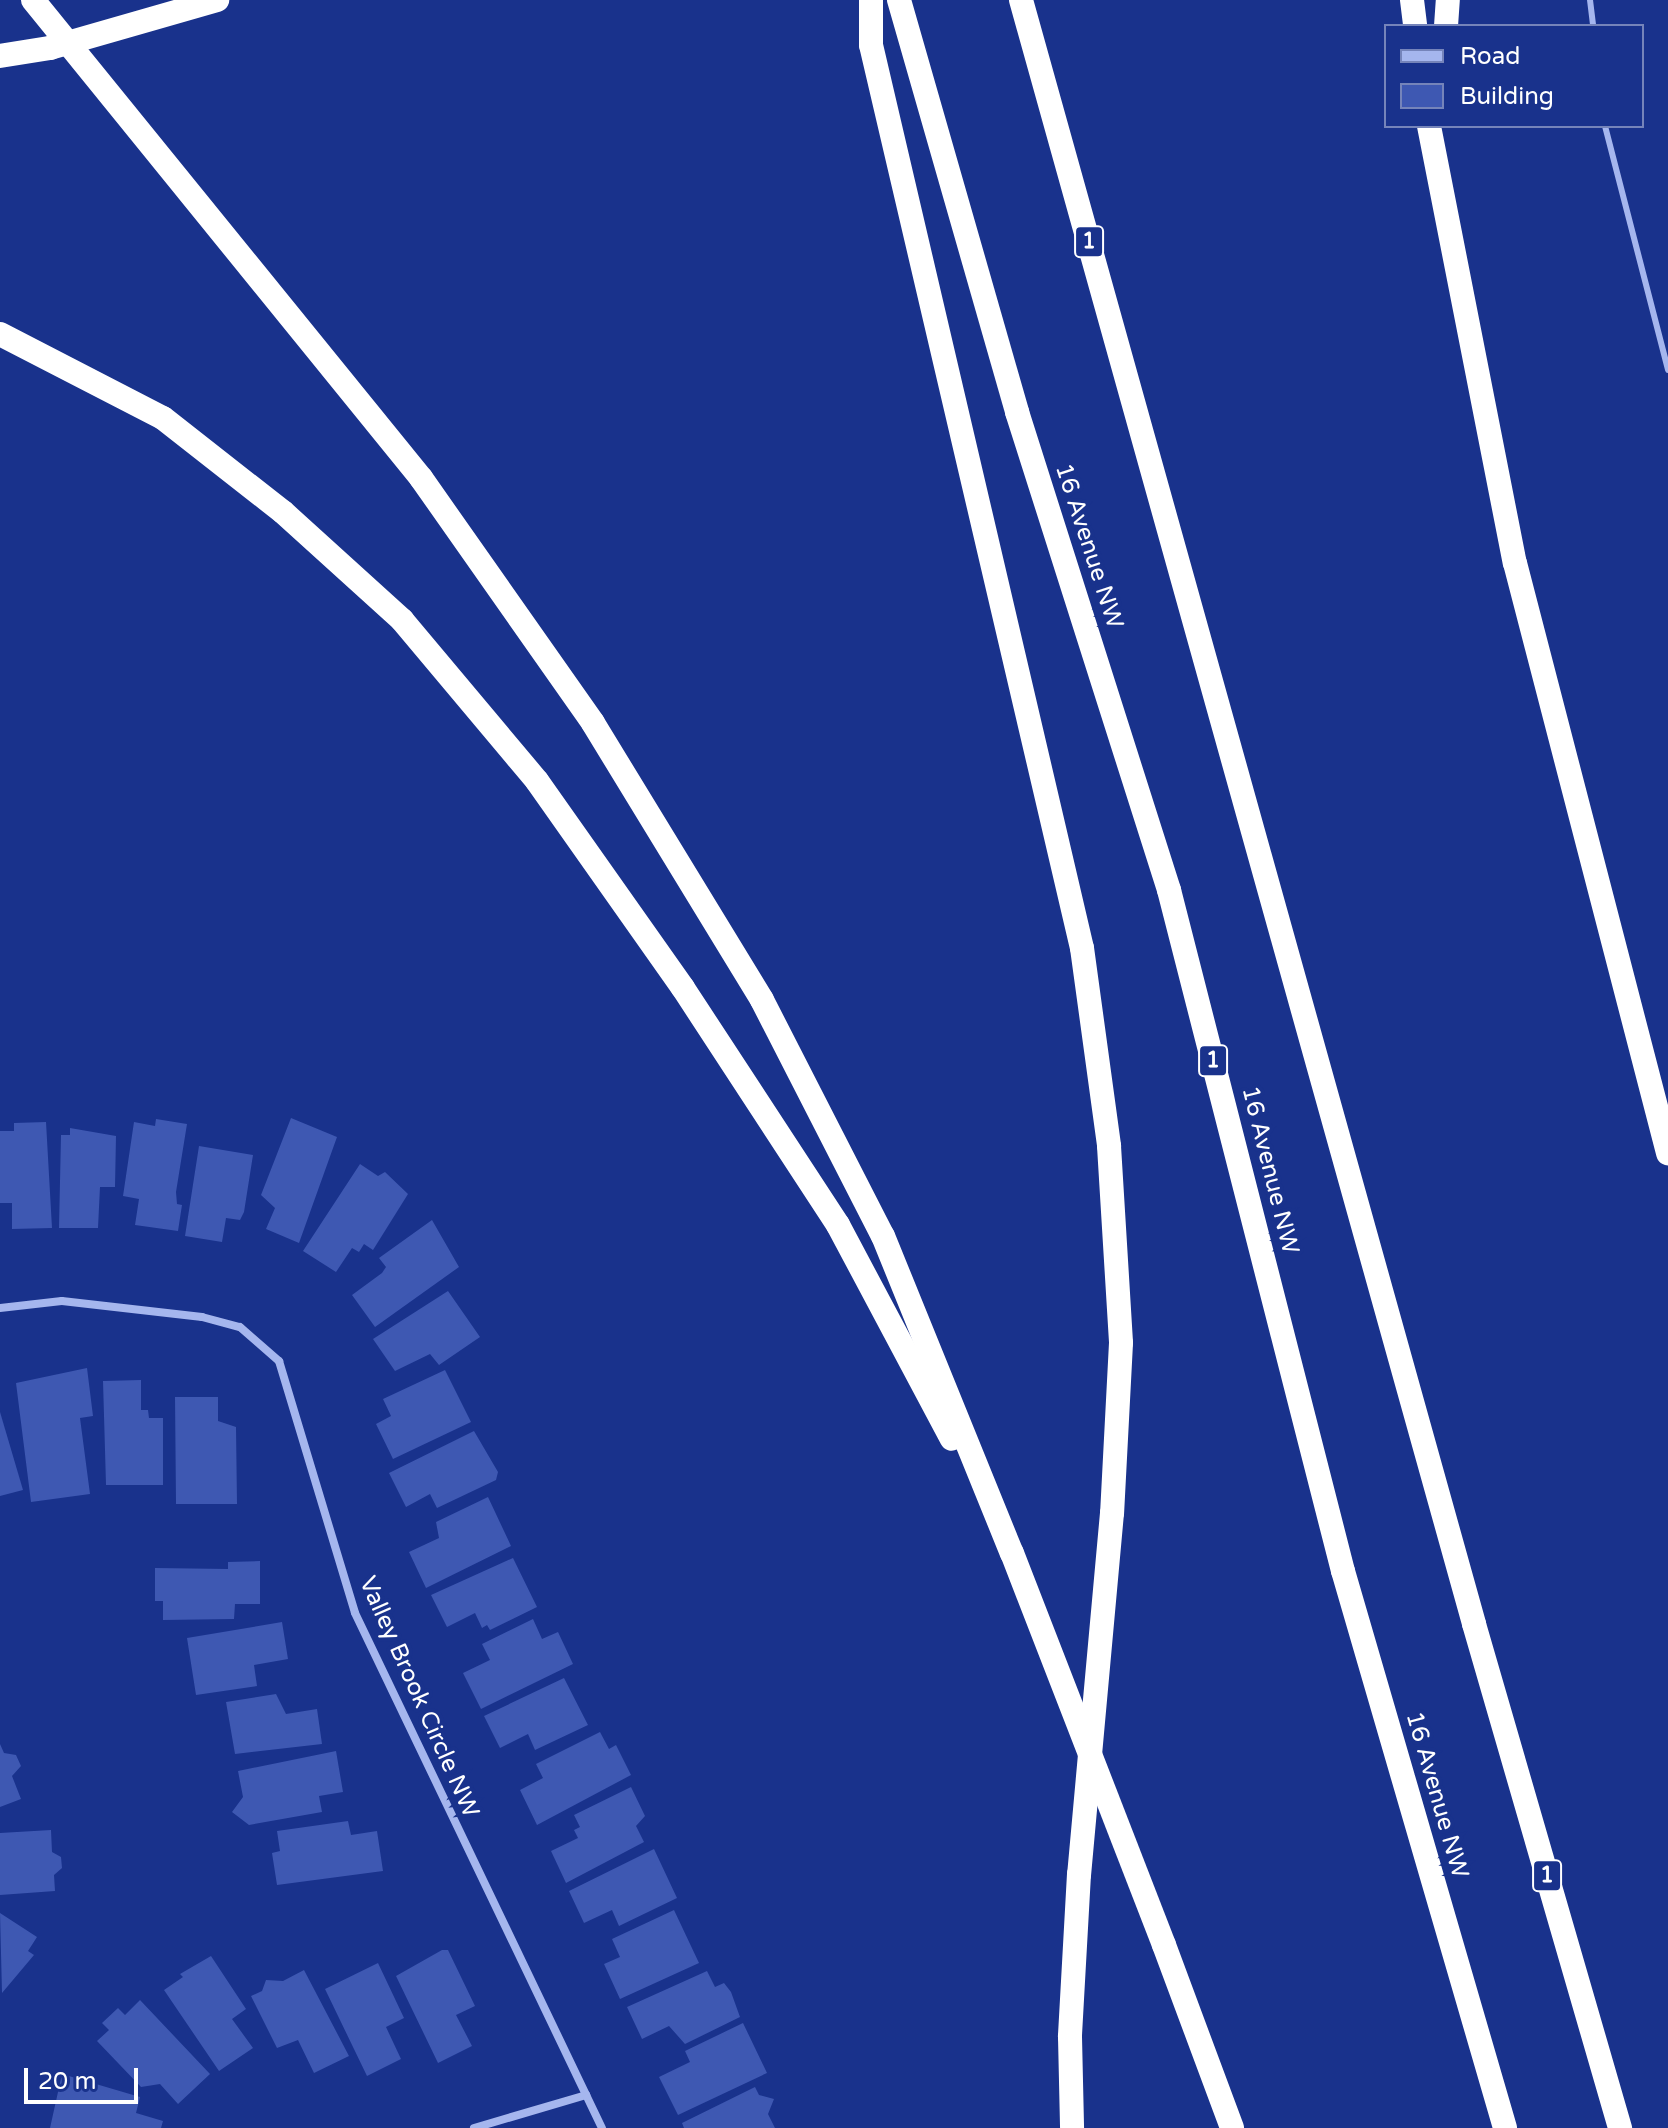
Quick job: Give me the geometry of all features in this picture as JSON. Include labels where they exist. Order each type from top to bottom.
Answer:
[{"type":"highway","points":[[33,0],[421,478],[593,723],[762,1000],[883,1236],[1012,1553],[1232,2128]]},
{"type":"highway","points":[[0,56],[50,48],[217,0]]},
{"type":"highway","points":[[871,0],[871,45],[1082,948],[1109,1146],[1121,1343],[1112,1513],[1079,1874],[1070,2037],[1072,2128]]},
{"type":"highway","name":"16 Avenue NW","points":[[899,0],[1017,412],[1169,890],[1343,1571],[1505,2128]]},
{"type":"highway","name":"1","points":[[1021,0],[1474,1624],[1620,2128]]},
{"type":"highway","points":[[1412,0],[1415,24]]},
{"type":"highway","points":[[1446,24],[1448,0]]},
{"type":"highway","points":[[1429,128],[1434,168],[1515,563],[1668,1153]]},
{"type":"highway","points":[[1434,168],[1438,128]]},
{"type":"highway","points":[[0,334],[163,418],[283,512],[402,620],[537,781],[683,988],[838,1225],[1012,1553]]},
{"type":"street","name":"Valley Brook Circle NW","points":[[0,1308],[62,1301],[202,1317],[240,1327],[279,1361],[355,1613],[602,2128]]},
{"type":"street","points":[[474,2128],[586,2095]]},
{"type":"lane","points":[[1590,0],[1593,24]]},
{"type":"lane","points":[[1606,128],[1668,370]]},
{"type":"building","points":[[291,1118],[337,1137],[299,1243],[266,1229],[275,1208],[261,1195]]},
{"type":"building","points":[[156,1119],[187,1124],[176,1192],[177,1204],[182,1205],[178,1231],[135,1225],[139,1199],[123,1196],[134,1122],[155,1126]]},
{"type":"building","points":[[46,1122],[52,1228],[12,1229],[12,1203],[0,1203],[0,1131],[14,1131],[14,1123]]},
{"type":"building","points":[[70,1128],[116,1136],[115,1187],[100,1187],[98,1228],[59,1228],[61,1135],[70,1135]]},
{"type":"building","points":[[199,1146],[253,1155],[244,1212],[240,1220],[226,1218],[222,1242],[185,1236]]},
{"type":"building","points":[[360,1164],[378,1176],[385,1172],[408,1194],[373,1250],[364,1244],[359,1252],[352,1248],[336,1272],[303,1251]]},
{"type":"building","points":[[432,1220],[459,1267],[375,1327],[352,1295],[382,1273],[386,1267],[379,1258]]},
{"type":"building","points":[[448,1291],[480,1337],[439,1365],[430,1354],[395,1371],[373,1339]]},
{"type":"building","points":[[87,1368],[93,1416],[80,1418],[90,1494],[31,1502],[16,1383]]},
{"type":"building","points":[[445,1370],[471,1422],[393,1459],[376,1424],[391,1416],[383,1399]]},
{"type":"building","points":[[141,1380],[141,1410],[148,1410],[149,1418],[163,1418],[163,1485],[106,1485],[103,1381]]},
{"type":"building","points":[[175,1397],[218,1397],[218,1421],[236,1427],[237,1504],[176,1504]]},
{"type":"building","points":[[0,1412],[23,1490],[0,1496]]},
{"type":"building","points":[[474,1431],[498,1472],[496,1480],[437,1508],[430,1494],[406,1507],[389,1473]]},
{"type":"building","points":[[488,1497],[511,1546],[426,1588],[409,1552],[439,1538],[436,1522]]},
{"type":"building","points":[[513,1558],[537,1607],[490,1630],[487,1625],[482,1628],[475,1613],[447,1627],[431,1595]]},
{"type":"building","points":[[260,1561],[260,1604],[235,1604],[234,1619],[163,1620],[163,1601],[155,1601],[155,1568],[228,1569],[228,1562]]},
{"type":"building","points":[[533,1619],[542,1639],[558,1632],[573,1664],[481,1709],[463,1673],[490,1660],[482,1644]]},
{"type":"building","points":[[282,1622],[288,1659],[254,1665],[257,1686],[196,1695],[187,1638]]},
{"type":"building","points":[[564,1678],[588,1725],[535,1750],[528,1734],[500,1748],[484,1716]]},
{"type":"building","points":[[276,1694],[286,1714],[317,1709],[322,1744],[235,1754],[226,1702]]},
{"type":"building","points":[[600,1732],[609,1749],[616,1745],[631,1775],[537,1825],[520,1790],[543,1778],[536,1764]]},
{"type":"building","points":[[0,1744],[4,1753],[16,1755],[21,1766],[12,1776],[21,1799],[0,1807]]},
{"type":"building","points":[[336,1751],[343,1792],[319,1796],[322,1812],[249,1825],[232,1812],[243,1797],[238,1771]]},
{"type":"building","points":[[631,1787],[645,1816],[636,1826],[644,1842],[566,1883],[551,1851],[578,1838],[574,1830],[580,1827],[574,1815]]},
{"type":"building","points":[[348,1821],[351,1835],[377,1831],[383,1871],[277,1885],[272,1853],[280,1851],[277,1831]]},
{"type":"building","points":[[51,1830],[52,1852],[61,1857],[62,1868],[54,1875],[55,1891],[0,1895],[0,1833]]},
{"type":"building","points":[[654,1849],[677,1898],[619,1926],[612,1910],[584,1923],[569,1891]]},
{"type":"building","points":[[674,1910],[699,1963],[620,1999],[604,1964],[620,1957],[612,1939]]},
{"type":"building","points":[[0,1913],[37,1937],[28,1951],[34,1955],[2,1993]]},
{"type":"building","points":[[442,1950],[448,1950],[475,2006],[456,2015],[472,2046],[438,2063],[396,1976]]},
{"type":"building","points":[[211,1956],[246,2009],[232,2019],[253,2048],[219,2071],[164,1990],[183,1977],[180,1974]]},
{"type":"building","points":[[378,1963],[404,2018],[386,2027],[401,2059],[367,2076],[325,1989]]},
{"type":"building","points":[[304,1970],[349,2056],[314,2073],[298,2040],[277,2048],[251,1996],[262,1991],[266,1980],[283,1981]]},
{"type":"building","points":[[707,1971],[715,1987],[724,1983],[731,1992],[740,2017],[685,2044],[669,2026],[642,2039],[627,2007]]},
{"type":"building","points":[[140,2000],[210,2074],[178,2104],[160,2084],[141,2087],[97,2041],[109,2030],[102,2023],[118,2008],[125,2015]]},
{"type":"building","points":[[743,2023],[767,2073],[678,2115],[659,2077],[690,2062],[685,2051]]},
{"type":"building","points":[[62,2074],[140,2097],[136,2113],[163,2121],[161,2128],[50,2128]]},
{"type":"building","points":[[755,2087],[759,2095],[774,2099],[768,2114],[775,2128],[684,2128],[682,2123]]}]
